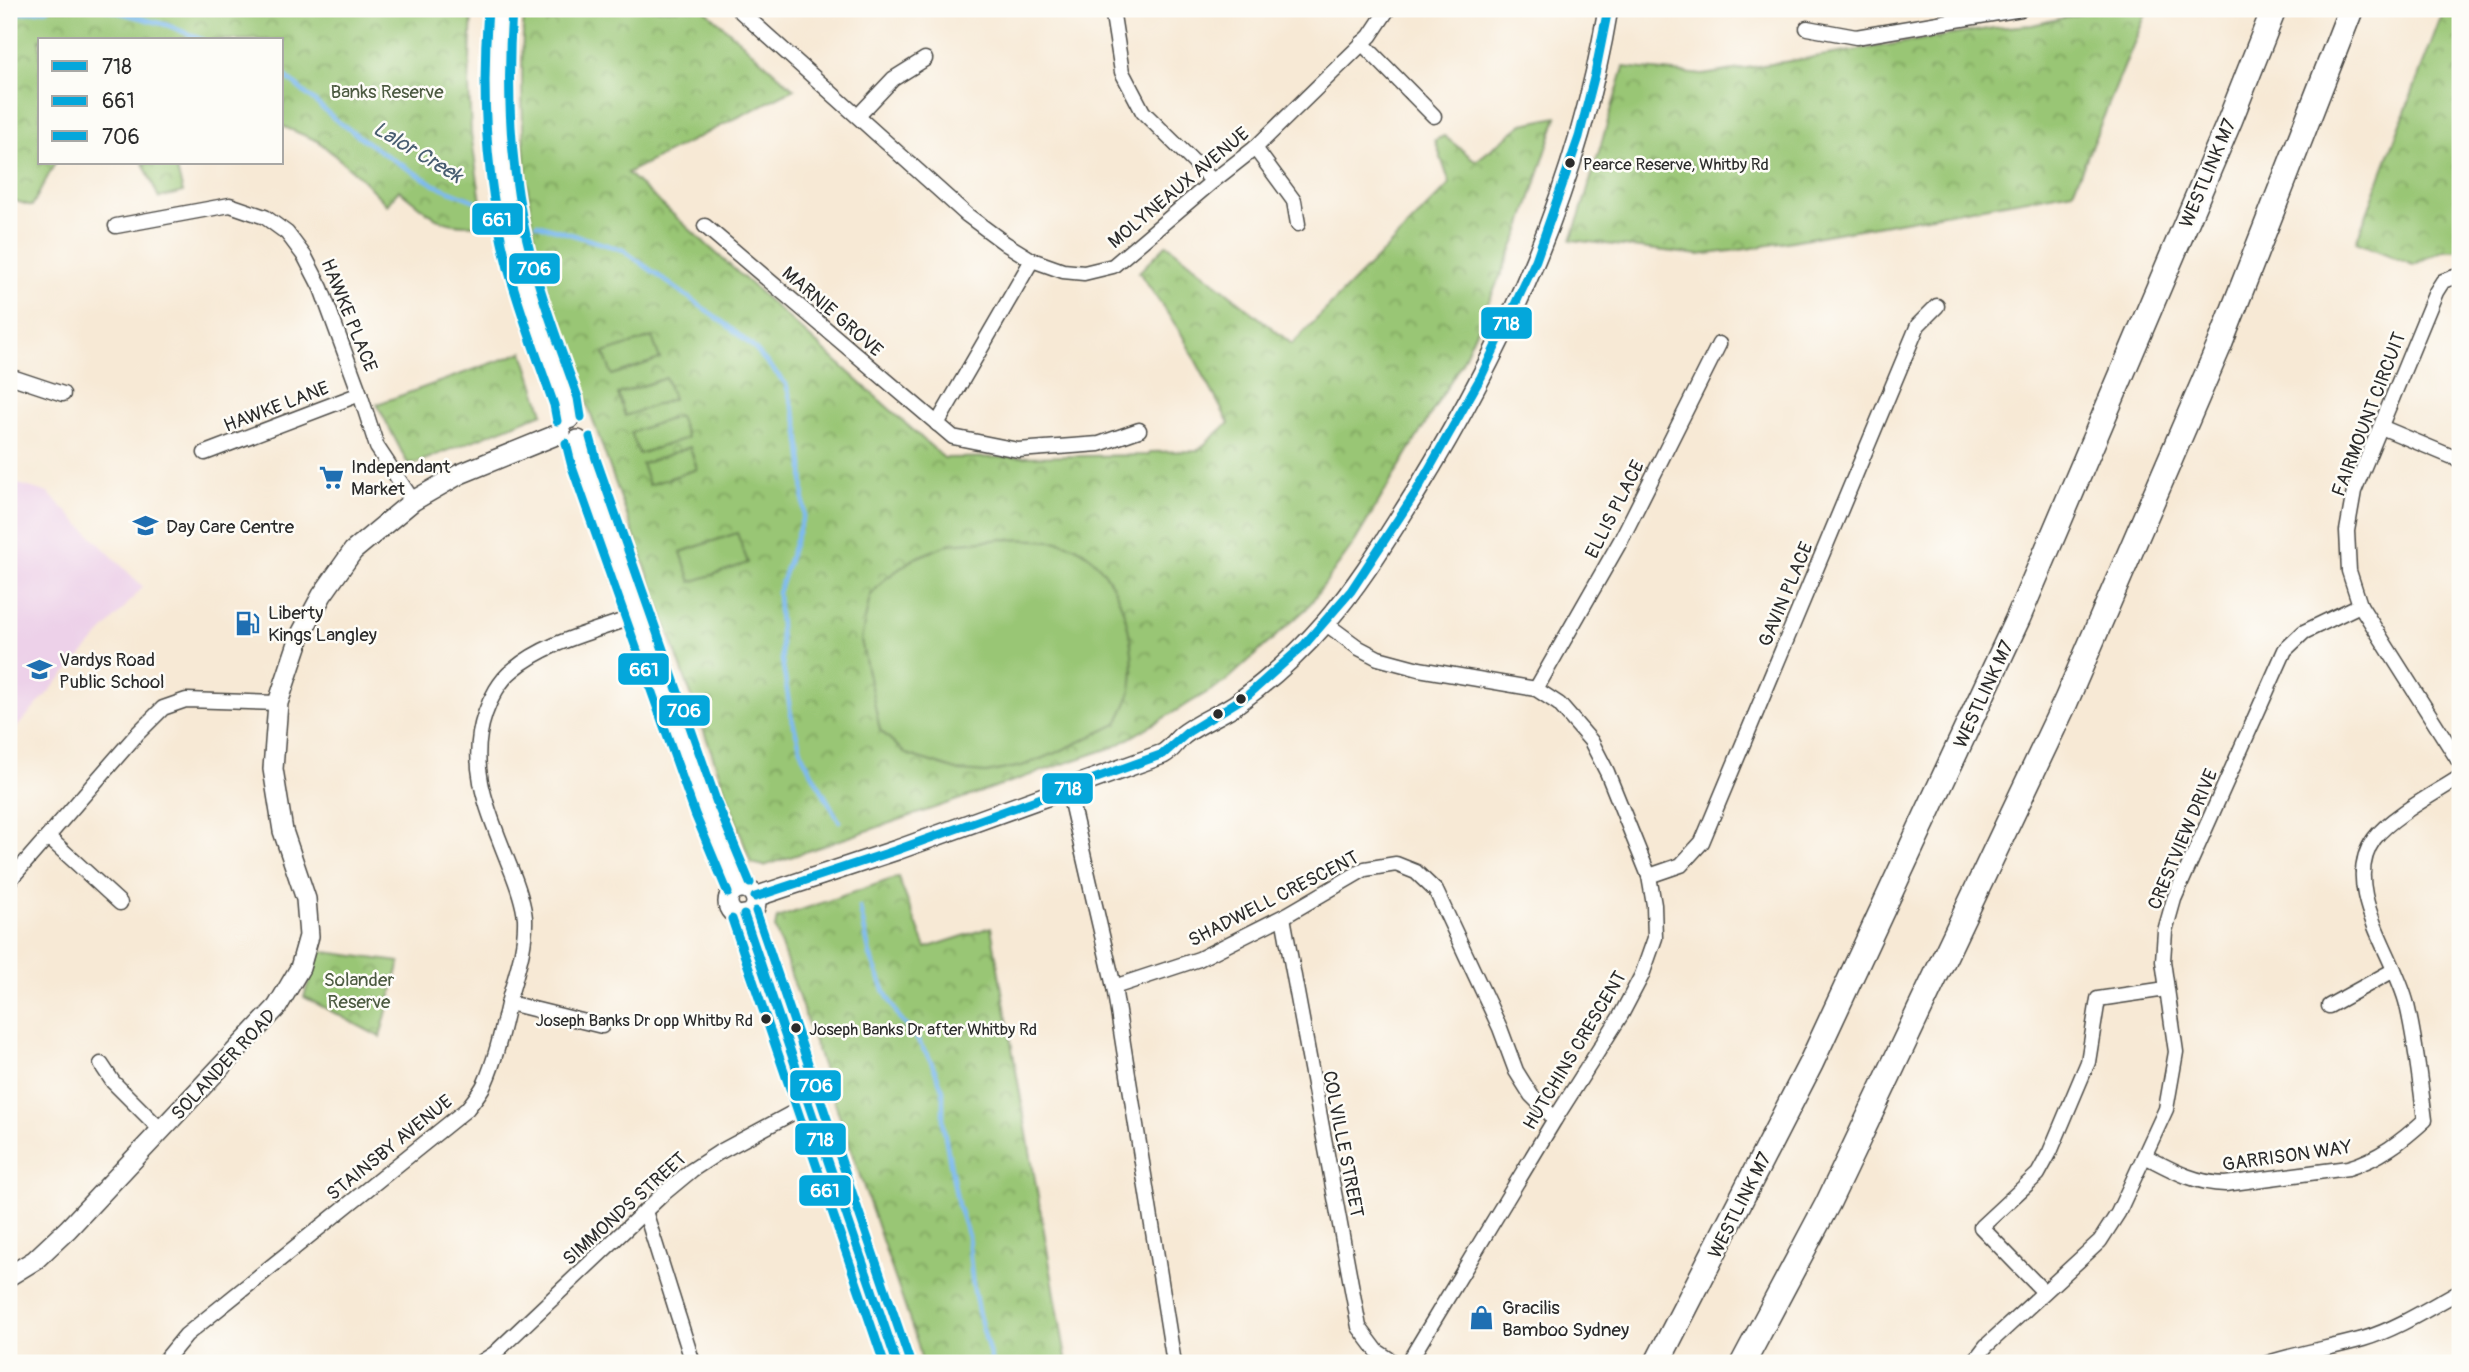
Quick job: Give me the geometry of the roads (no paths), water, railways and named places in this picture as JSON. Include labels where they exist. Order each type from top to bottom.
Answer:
[{"type":"highway","name":"WESTLINK M7","points":[[1657,1363],[1811,1063],[2018,618],[2230,120],[2274,9]]},
{"type":"highway","points":[[1743,1363],[1828,1203],[2066,701],[2220,344],[2350,10]]},
{"type":"street","points":[[500,9],[496,106],[506,198],[520,265],[566,402],[569,430],[584,463],[707,810],[755,907],[744,915],[897,1363]]},
{"type":"street","name":"MOLYNEAUX AVENUE","points":[[738,9],[967,215],[1032,260],[1063,271],[1084,273],[1114,267],[1255,148],[1362,43],[1388,9]]},
{"type":"street","points":[[1112,9],[1122,72],[1143,112],[1213,181]]},
{"type":"street","points":[[747,893],[897,850],[1172,749],[1182,736],[1236,704],[1325,623],[1369,566],[1429,471],[1461,417],[1506,329],[1565,180],[1586,110],[1608,9]]},
{"type":"street","points":[[1807,28],[1856,37],[2021,9]]},
{"type":"street","points":[[1362,43],[1434,116]]},
{"type":"street","points":[[858,116],[893,79],[925,59]]},
{"type":"street","points":[[1255,148],[1294,201],[1298,224]]},
{"type":"street","name":"HAWKE PLACE","points":[[116,226],[230,205],[265,217],[287,233],[305,257],[320,288],[377,447],[413,501]]},
{"type":"street","name":"MARNIE GROVE","points":[[705,226],[953,437],[1018,450],[1099,443],[1139,430]]},
{"type":"street","points":[[937,424],[1032,260]]},
{"type":"street","name":"FAIRMOUNT CIRCUIT","points":[[2460,275],[2443,281],[2436,292],[2354,491],[2347,531],[2349,571],[2360,605],[2460,763]]},
{"type":"street","name":"GAVIN PLACE","points":[[1648,876],[1681,865],[1702,842],[1918,325],[1937,306]]},
{"type":"street","name":"ELLIS PLACE","points":[[1536,689],[1621,540],[1718,344]]},
{"type":"street","points":[[9,376],[63,394]]},
{"type":"street","name":"HAWKE LANE","points":[[205,453],[360,394]]},
{"type":"street","points":[[2381,427],[2460,462]]},
{"type":"street","name":"SOLANDER ROAD","points":[[9,1276],[35,1260],[68,1229],[277,1007],[300,968],[309,936],[306,899],[283,831],[273,769],[278,703],[301,634],[322,594],[353,551],[413,501],[460,474],[569,430]]},
{"type":"street","name":"CRESTVIEW DRIVE","points":[[1973,1363],[1986,1346],[2100,1241],[2118,1213],[2166,1108],[2174,1071],[2176,1052],[2163,961],[2165,931],[2174,899],[2285,650],[2304,632],[2360,605]]},
{"type":"street","name":"STAINSBY AVENUE","points":[[163,1363],[186,1335],[467,1109],[484,1086],[509,1003],[522,950],[525,920],[522,899],[481,789],[477,748],[487,707],[510,671],[534,654],[639,615]]},
{"type":"street","name":"HUTCHINS CRESCENT","points":[[1325,623],[1359,648],[1398,664],[1536,689],[1559,704],[1591,741],[1607,772],[1648,876],[1654,905],[1655,938],[1642,975],[1621,1015],[1408,1363]]},
{"type":"street","points":[[9,881],[163,708],[186,700],[278,703]]},
{"type":"street","points":[[2329,1006],[2395,970],[2368,908],[2363,883],[2366,859],[2373,840],[2388,825],[2460,777]]},
{"type":"street","points":[[1068,789],[1114,987],[1174,1363]]},
{"type":"street","points":[[48,836],[120,903]]},
{"type":"street","name":"SHADWELL CRESCENT","points":[[1114,987],[1199,959],[1283,917],[1365,869],[1396,864],[1416,872],[1436,891],[1500,1028],[1516,1071],[1531,1095],[1555,1119]]},
{"type":"street","name":"COLVILLE STREET","points":[[1283,917],[1359,1327],[1377,1351],[1395,1363]]},
{"type":"street","name":"GARRISON WAY","points":[[2145,1156],[2199,1182],[2225,1184],[2348,1168],[2365,1163],[2402,1140],[2425,1121],[2415,1039],[2395,970]]},
{"type":"street","points":[[2044,1292],[1981,1227],[2038,1174],[2088,1062],[2098,999],[2166,989]]},
{"type":"street","points":[[509,1003],[602,1026]]},
{"type":"street","points":[[101,1064],[113,1082],[161,1130]]},
{"type":"street","name":"SIMMONDS STREET","points":[[480,1363],[498,1359],[645,1211],[692,1170],[809,1104]]},
{"type":"street","points":[[645,1211],[693,1363]]},
{"type":"street","points":[[2268,1363],[2291,1355],[2365,1339],[2460,1292]]},
{"type":"waterway","name":"Lalor Creek","points":[[9,15],[48,9]]},
{"type":"waterway","name":"Lalor Creek","points":[[106,9],[167,25],[198,38]]},
{"type":"waterway","name":"Lalor Creek","points":[[284,75],[336,120],[384,154],[435,185],[475,201]]},
{"type":"waterway","points":[[537,224],[623,250],[752,346],[786,384],[798,425],[803,464],[804,514],[778,593],[782,660],[791,715],[803,757],[839,821]]},
{"type":"waterway","points":[[860,908],[870,955],[885,992],[900,1019],[931,1061],[943,1090],[943,1125],[958,1205],[968,1236],[978,1311],[992,1363]]},
{"type":"place","name":"Pearce Reserve, Whitby Rd","points":[[1570,163]]},
{"type":"place","name":"Independant Market","points":[[331,477]]},
{"type":"place","name":"Day Care Centre","points":[[146,526]]},
{"type":"place","name":"Liberty Kings Langley","points":[[248,623]]},
{"type":"place","name":"Vardys Road Public School","points":[[39,670]]},
{"type":"place","name":"Joseph Banks Dr opp Whitby Rd","points":[[766,1019]]},
{"type":"place","name":"Joseph Banks Dr after Whitby Rd","points":[[796,1028]]},
{"type":"place","name":"Gracilis Bamboo Sydney","points":[[1482,1318]]},
{"type":"park label","name":"Banks Reserve","points":[[387,91]]},
{"type":"park label","name":"Solander Reserve","points":[[359,990]]}]
